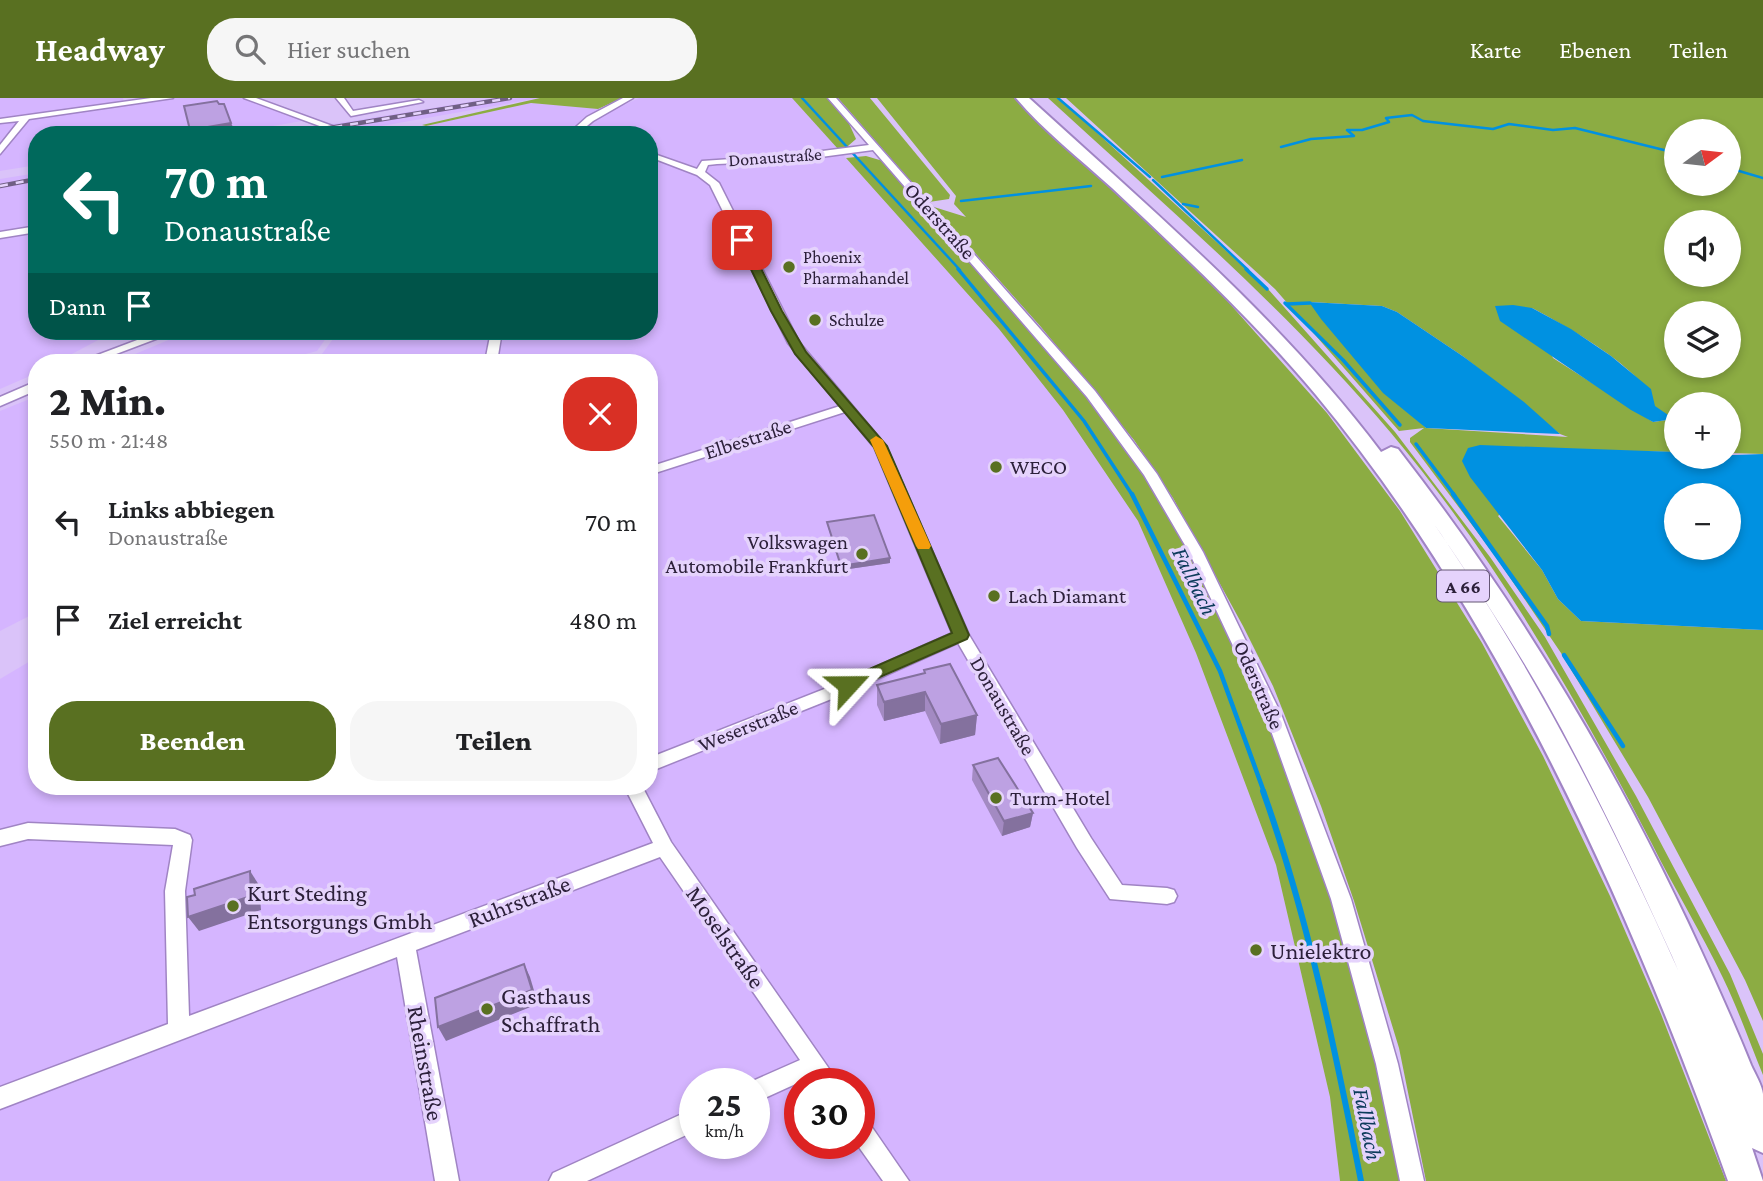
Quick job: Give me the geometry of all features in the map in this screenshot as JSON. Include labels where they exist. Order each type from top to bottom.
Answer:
[{"type":"highway","name":"A 66","points":[[1022,98],[1154,219],[1250,313],[1322,391],[1414,511],[1503,651],[1561,757],[1662,973],[1746,1181]]},
{"type":"highway","name":"A 66","points":[[1034,98],[1167,217],[1265,311],[1365,421],[1433,508],[1486,584],[1596,771],[1696,976],[1763,1135]]},
{"type":"street","points":[[0,121],[169,98]]},
{"type":"street","points":[[248,98],[327,126]]},
{"type":"street","points":[[340,98],[351,114],[419,102],[415,98]]},
{"type":"street","points":[[582,126],[629,98]]},
{"type":"street","name":"Oderstraße","points":[[832,98],[1091,394],[1150,474],[1214,586],[1285,742],[1341,900],[1387,1064],[1412,1181]]},
{"type":"street","points":[[0,151],[26,118]]},
{"type":"street","points":[[853,150],[863,133]]},
{"type":"street","name":"Donaustraße","points":[[700,173],[705,163],[717,161],[779,159],[876,149]]},
{"type":"street","points":[[658,157],[717,161]]},
{"type":"street","name":"Donaustraße","points":[[658,159],[700,173],[711,180]]},
{"type":"street","name":"Donaustraße","points":[[717,161],[710,171],[711,180],[794,344],[880,446],[961,635],[1084,843],[1117,893],[1167,896]]},
{"type":"street","points":[[0,235],[28,230]]},
{"type":"street","points":[[107,354],[146,340]]},
{"type":"street","points":[[0,402],[28,388]]},
{"type":"street","name":"Elbestraße","points":[[658,468],[848,407]]},
{"type":"street","name":"Weserstraße","points":[[658,761],[838,690],[961,635]]},
{"type":"street","name":"Moselstraße","points":[[638,795],[664,847],[816,1068]]},
{"type":"street","points":[[8,835],[175,837],[183,840],[175,891],[179,1030]]},
{"type":"street","name":"Ruhrstraße","points":[[0,1098],[664,847]]},
{"type":"street","name":"Rheinstraße","points":[[405,944],[447,1181]]},
{"type":"street","points":[[770,1085],[814,1065]]},
{"type":"street","points":[[561,1181],[679,1126]]},
{"type":"street","points":[[875,1150],[897,1181]]},
{"type":"shaded area","points":[[0,98],[123,98],[124,105],[176,98],[245,98],[308,120],[273,126],[28,126],[28,166],[0,171]]},
{"type":"shaded area","points":[[494,98],[539,98],[381,126],[321,126]]},
{"type":"shaded area","points":[[639,98],[792,98],[999,329],[1063,410],[1138,521],[1196,653],[1276,865],[1330,1097],[1340,1181],[0,1181],[0,679],[28,662],[28,795],[658,795],[658,354],[322,354],[332,340],[658,340],[658,126],[426,126],[531,103],[613,110]]},
{"type":"shaded area","points":[[28,174],[28,340],[98,340],[72,354],[28,354],[28,377],[0,389],[0,179]]},
{"type":"shaded area","points":[[169,340],[325,340],[317,351],[306,354],[135,354]]},
{"type":"shaded area","points":[[28,400],[28,617],[0,631],[0,411]]},
{"type":"green space","points":[[540,98],[622,98],[598,109],[531,103],[422,125]]},
{"type":"green space","points":[[792,98],[829,98],[847,119],[856,139],[848,146],[838,149]]},
{"type":"green space","points":[[838,98],[870,98],[950,195],[949,199],[929,202]]},
{"type":"green space","points":[[877,98],[1015,98],[1215,287],[1327,413],[1400,511],[1482,643],[1543,756],[1610,896],[1661,1014],[1726,1181],[1426,1181],[1399,1048],[1354,901],[1321,806],[1273,686],[1243,626],[1173,498],[1134,440],[1041,327],[934,207],[966,217],[954,204],[956,196]]},
{"type":"green space","points":[[1048,98],[1059,98],[1268,289],[1395,432],[1490,557],[1545,637],[1636,796],[1730,974],[1763,1054],[1763,1075],[1723,978],[1623,788],[1532,630],[1465,529],[1391,433],[1310,344],[1225,260]]},
{"type":"green space","points":[[1066,98],[1763,98],[1763,454],[1741,453],[1741,392],[1664,392],[1664,413],[1654,406],[1649,392],[1621,364],[1563,325],[1532,308],[1553,358],[1653,422],[1664,420],[1664,452],[1582,450],[1498,516],[1542,570],[1558,599],[1581,621],[1763,630],[1763,1021],[1745,980],[1648,797],[1561,653],[1496,557],[1410,442],[1410,438],[1424,428],[1399,431],[1275,289]],"holes":[[[1310,302],[1382,306],[1397,312],[1464,357],[1560,434],[1568,437],[1426,428]]]},
{"type":"green space","points":[[866,156],[883,161],[1104,416],[1161,499],[1192,553],[1268,717],[1289,772],[1356,973],[1404,1181],[1340,1181],[1330,1097],[1276,865],[1196,653],[1138,521],[1063,410],[999,329],[846,158]]},
{"type":"water","points":[[1309,302],[1382,306],[1397,312],[1464,357],[1524,402],[1560,434],[1426,428],[1383,393]]},
{"type":"water","points":[[1495,306],[1532,308],[1571,329],[1611,356],[1651,389],[1655,406],[1664,412],[1664,420],[1653,422],[1631,410],[1500,321]]},
{"type":"water","points":[[1480,445],[1664,452],[1664,469],[1741,469],[1741,455],[1763,454],[1763,630],[1581,621],[1558,599],[1542,570],[1470,477],[1462,461],[1468,448]]},
{"type":"building","points":[[217,101],[224,104],[231,123],[189,126],[184,106]]},
{"type":"building","name":"Volkswagen Automobile Frankfurt","points":[[874,515],[890,558],[841,566],[827,522]]},
{"type":"building","points":[[950,664],[977,715],[941,724],[925,692],[884,702],[877,685]]},
{"type":"building","points":[[998,758],[1033,813],[1004,821],[973,765]]},
{"type":"building","points":[[250,871],[251,896],[188,917],[187,897],[195,895],[194,889]]},
{"type":"building","points":[[524,964],[532,990],[438,1027],[435,998]]},
{"type":"waterway","name":"Fallbach","points":[[802,98],[960,270]]},
{"type":"waterway","points":[[1058,98],[1150,177]]},
{"type":"waterway","points":[[1281,147],[1311,139],[1354,136],[1347,130],[1362,130],[1389,122],[1386,118],[1412,115],[1423,121],[1493,129],[1509,124],[1553,130],[1575,128],[1664,150]]},
{"type":"waterway","points":[[1162,177],[1242,160]]},
{"type":"waterway","points":[[1741,172],[1763,178]]},
{"type":"waterway","points":[[1153,180],[1248,270]]},
{"type":"waterway","points":[[961,201],[1091,186]]},
{"type":"waterway","points":[[1183,204],[1198,207]]},
{"type":"waterway","name":"Fallbach","points":[[958,269],[1084,421],[1133,496]]},
{"type":"waterway","points":[[1246,269],[1267,289]]},
{"type":"waterway","points":[[1285,303],[1343,360],[1400,425]]},
{"type":"waterway","points":[[1287,304],[1310,303]]},
{"type":"waterway","points":[[1416,444],[1455,496]]},
{"type":"waterway","points":[[1453,494],[1547,626],[1549,634]]},
{"type":"waterway","name":"Fallbach","points":[[1133,496],[1220,671],[1264,792]]},
{"type":"waterway","points":[[1564,655],[1623,746]]},
{"type":"waterway","name":"Fallbach","points":[[1263,791],[1307,935],[1361,1181]]},
{"type":"railway","points":[[341,126],[510,98]]},
{"type":"railway","points":[[0,186],[28,181]]},
{"type":"slow traffic","points":[[876,440],[923,546]]},
{"type":"place","name":"Phoenix Pharmahandel","points":[[789,267]]},
{"type":"place","name":"Schulze","points":[[815,320]]},
{"type":"place","name":"WECO","points":[[996,467]]},
{"type":"place","name":"Volkswagen Automobile Frankfurt","points":[[862,554]]},
{"type":"place","name":"Lach Diamant","points":[[994,596]]},
{"type":"place","name":"Turm-Hotel","points":[[996,798]]},
{"type":"place","name":"Kurt Steding Entsorgungs Gmbh","points":[[233,906]]},
{"type":"place","name":"Unielektro","points":[[1256,950]]},
{"type":"place","name":"Gasthaus Schaffrath","points":[[487,1009]]},
{"type":"route","points":[[742,240],[794,344],[880,446],[961,635],[848,685]]}]
